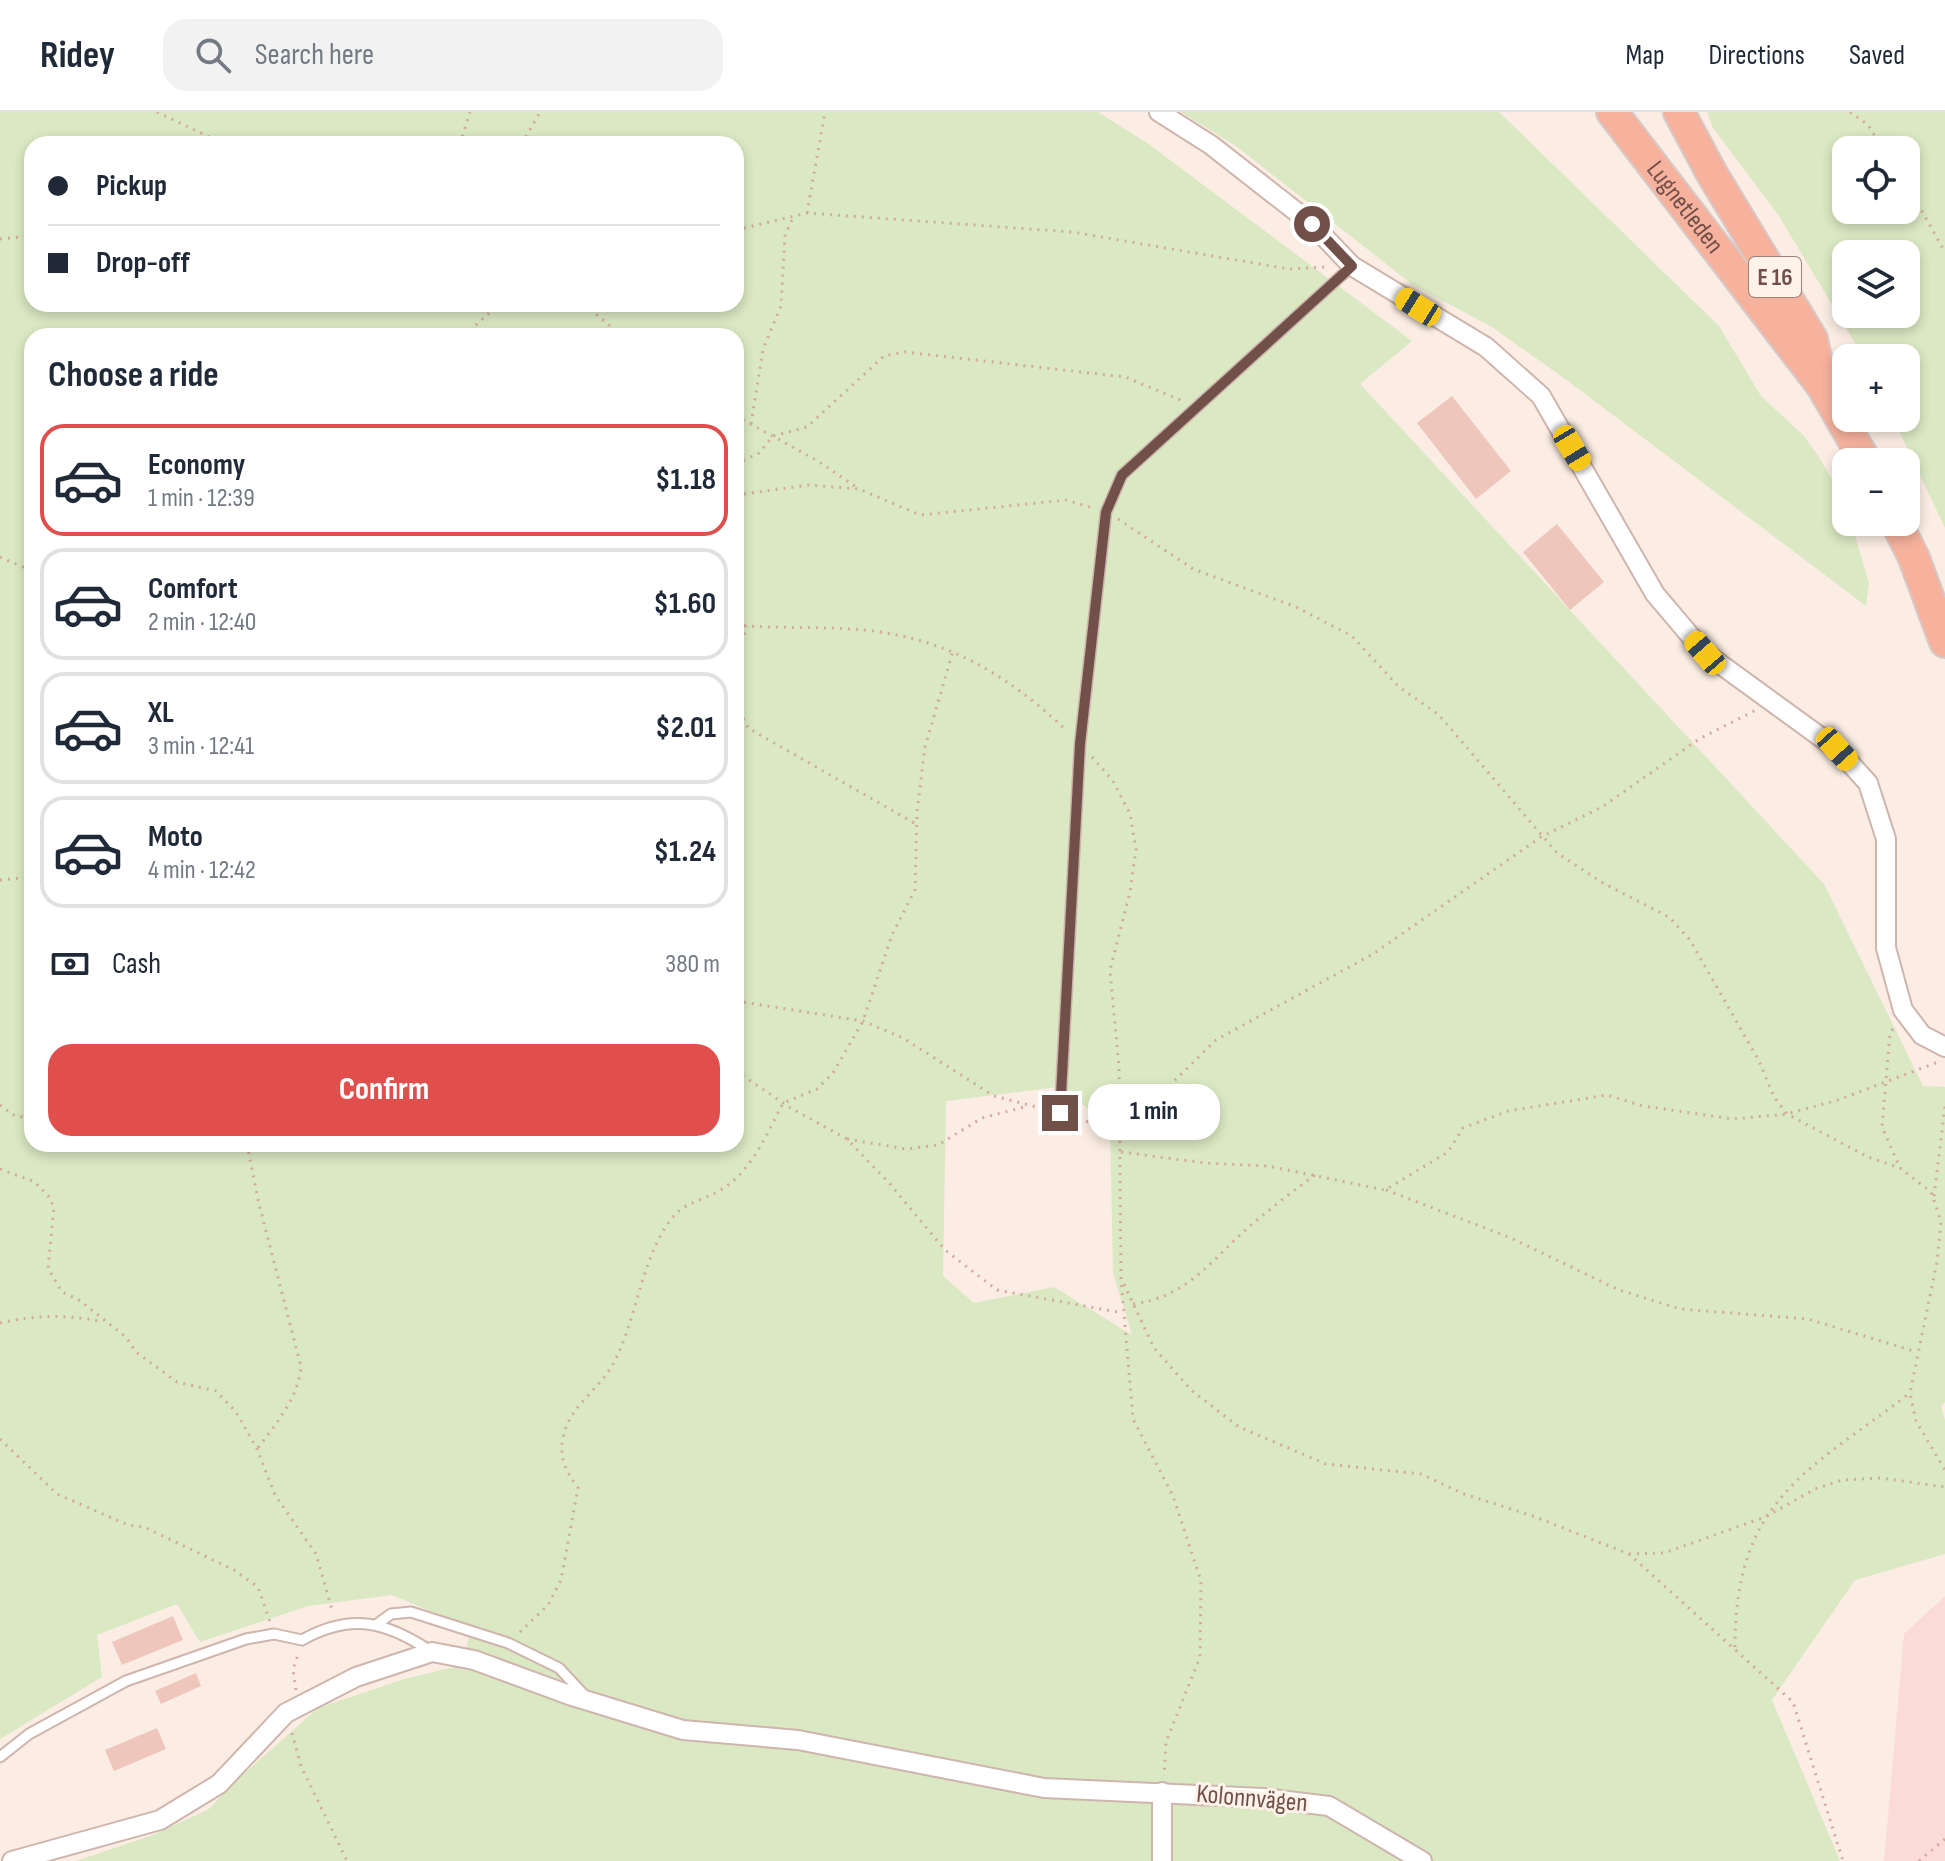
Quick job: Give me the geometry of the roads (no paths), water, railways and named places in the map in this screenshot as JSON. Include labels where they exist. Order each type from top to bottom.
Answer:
[{"type":"highway","name":"Lugnetleden","points":[[1612,112],[1822,386],[1858,448]]},
{"type":"highway","name":"E 16","points":[[1679,112],[1712,174],[1812,339],[1822,386]]},
{"type":"highway","points":[[1903,536],[1945,642]]},
{"type":"street","points":[[1159,112],[1211,145],[1312,224],[1352,266],[1486,347],[1541,396],[1655,594],[1705,653],[1837,749],[1868,783],[1886,839],[1886,948],[1908,1015],[1922,1035],[1945,1047]]},
{"type":"street","points":[[12,1861],[160,1820],[219,1784],[292,1710],[356,1677],[432,1652]]},
{"type":"street","name":"Kolonnvägen","points":[[432,1652],[474,1660],[590,1702],[683,1730],[798,1740],[1044,1788],[1162,1792],[1329,1806],[1422,1861]]},
{"type":"street","points":[[1162,1792],[1162,1861]]},
{"type":"lane","points":[[1060,1113],[1080,744],[1106,512],[1122,475],[1352,266]]},
{"type":"lane","points":[[376,1625],[391,1614],[411,1612],[508,1643],[559,1668],[590,1702]]},
{"type":"lane","points":[[0,1757],[29,1734],[126,1681],[246,1639],[274,1634],[302,1640],[328,1625],[376,1625],[397,1629],[432,1652]]}]
